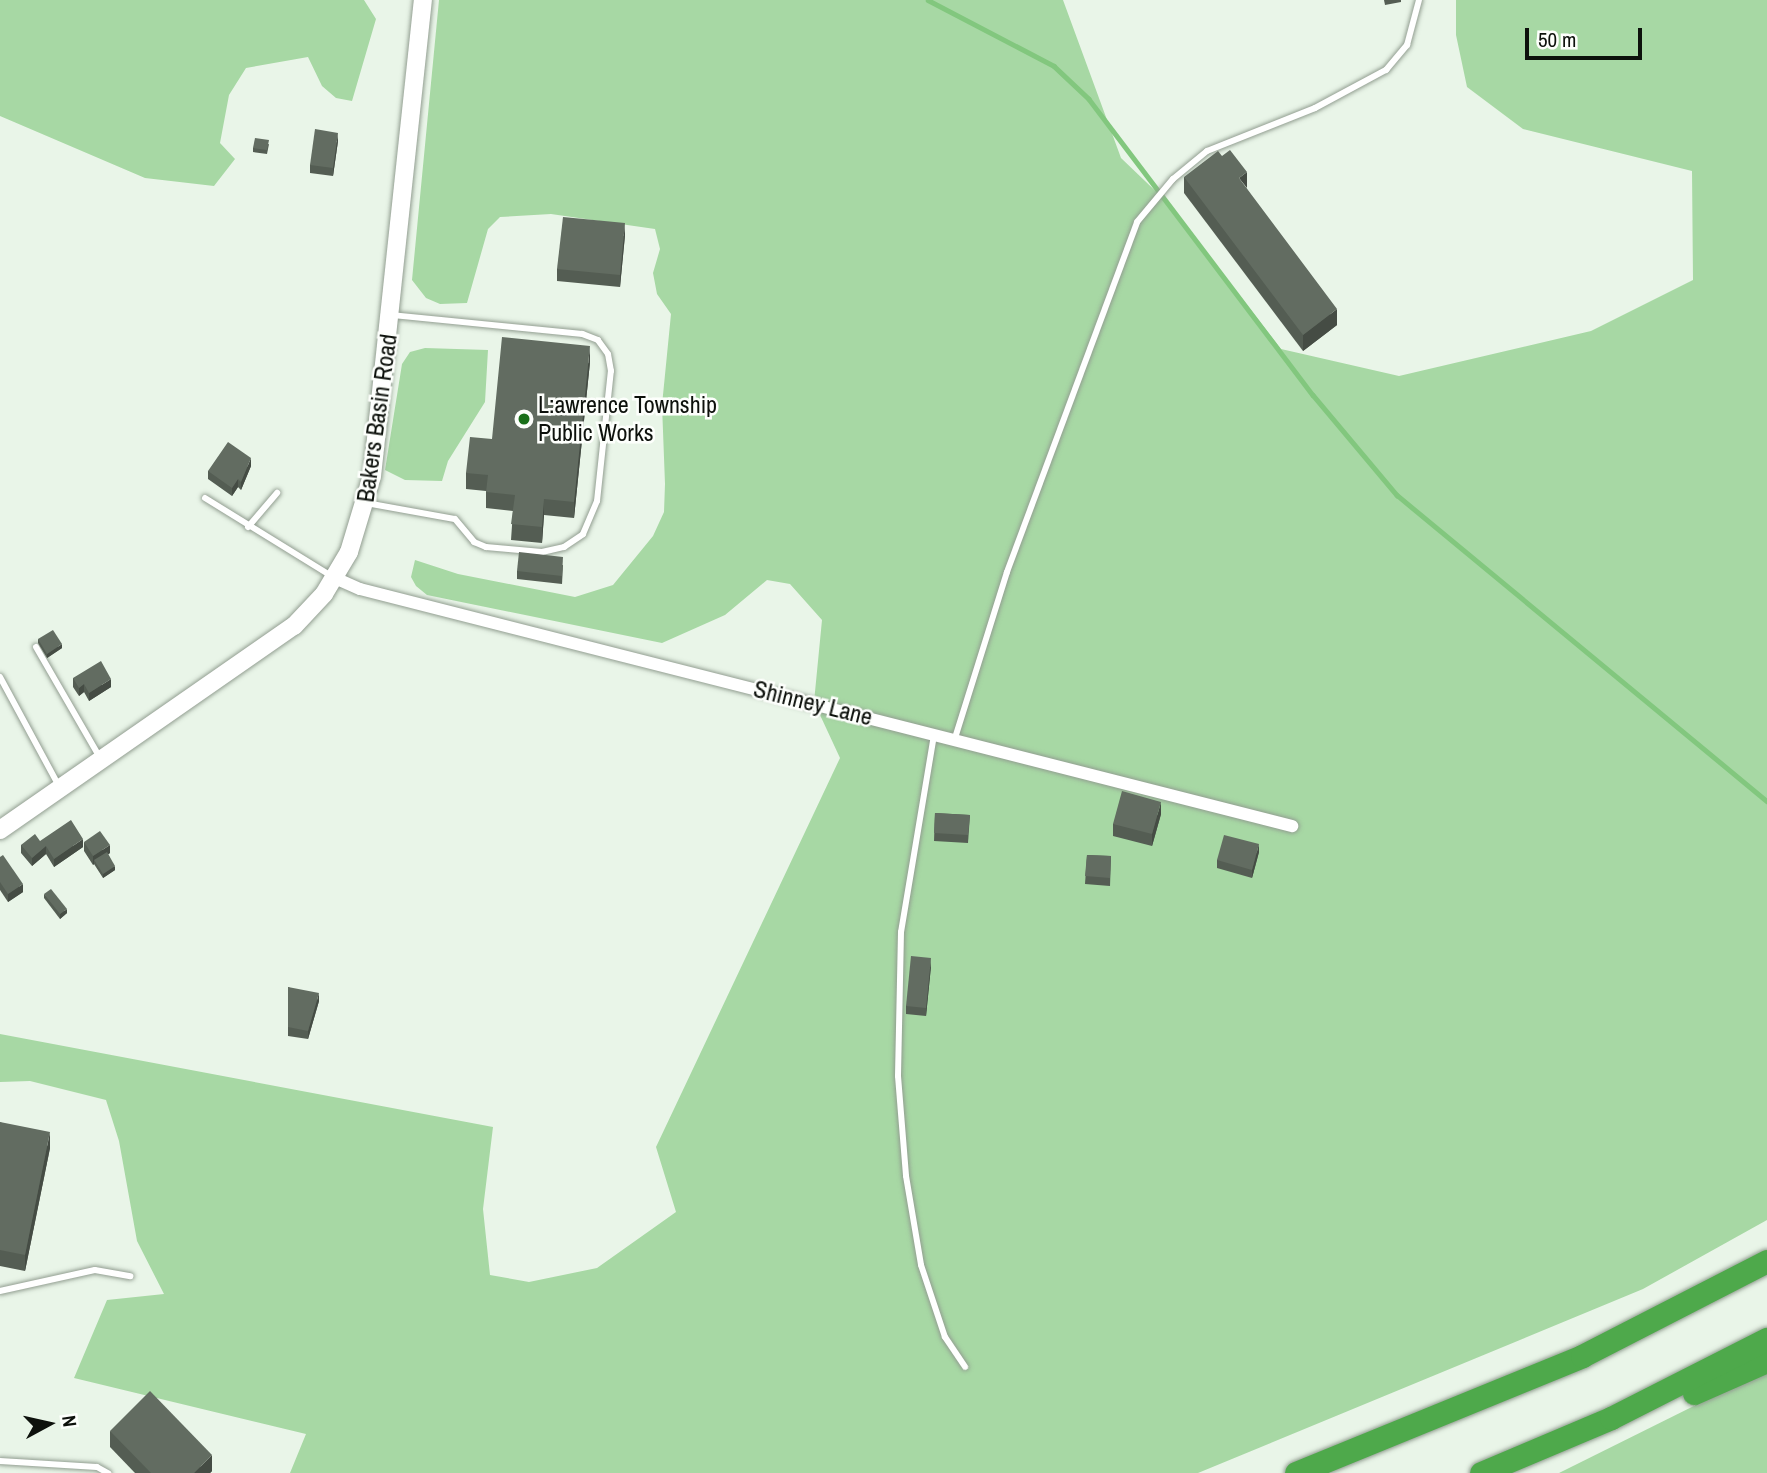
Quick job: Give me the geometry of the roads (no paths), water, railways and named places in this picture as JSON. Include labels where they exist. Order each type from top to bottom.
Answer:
[{"type":"highway","points":[[1296,1473],[1582,1356],[1767,1261]]},
{"type":"highway","points":[[1537,1451],[1767,1339]]},
{"type":"highway","points":[[1481,1473],[1638,1415],[1767,1361]]},
{"type":"main road","name":"Bakers Basin Road","points":[[0,830],[102,762],[293,626],[335,578],[366,503],[391,315],[423,0]]},
{"type":"street","name":"Shinney Lane","points":[[335,578],[360,589],[956,738],[1292,827]]},
{"type":"lane","points":[[956,738],[1007,572],[1121,255],[1153,201],[1167,186],[1222,142],[1315,108],[1385,70],[1407,46],[1419,0]]},
{"type":"lane","points":[[366,503],[454,519],[474,541],[486,547],[541,552],[564,547],[583,534],[597,501],[611,370],[608,354],[598,340],[582,334],[391,315]]},
{"type":"lane","points":[[248,527],[277,493]]},
{"type":"lane","points":[[205,498],[248,527],[335,578]]},
{"type":"lane","points":[[36,647],[102,762]]},
{"type":"lane","points":[[0,677],[61,790]]},
{"type":"lane","points":[[934,733],[901,932],[898,1076],[906,1176],[921,1265],[945,1337],[965,1367]]},
{"type":"lane","points":[[0,1291],[95,1270],[130,1276]]},
{"type":"lane","points":[[0,1461],[97,1467],[108,1473]]},
{"type":"waterway","points":[[928,0],[1054,66],[1089,99],[1313,395],[1397,495],[1767,801]]},
{"type":"place","name":"L:awrence Township Public Works","points":[[524,419]]}]
